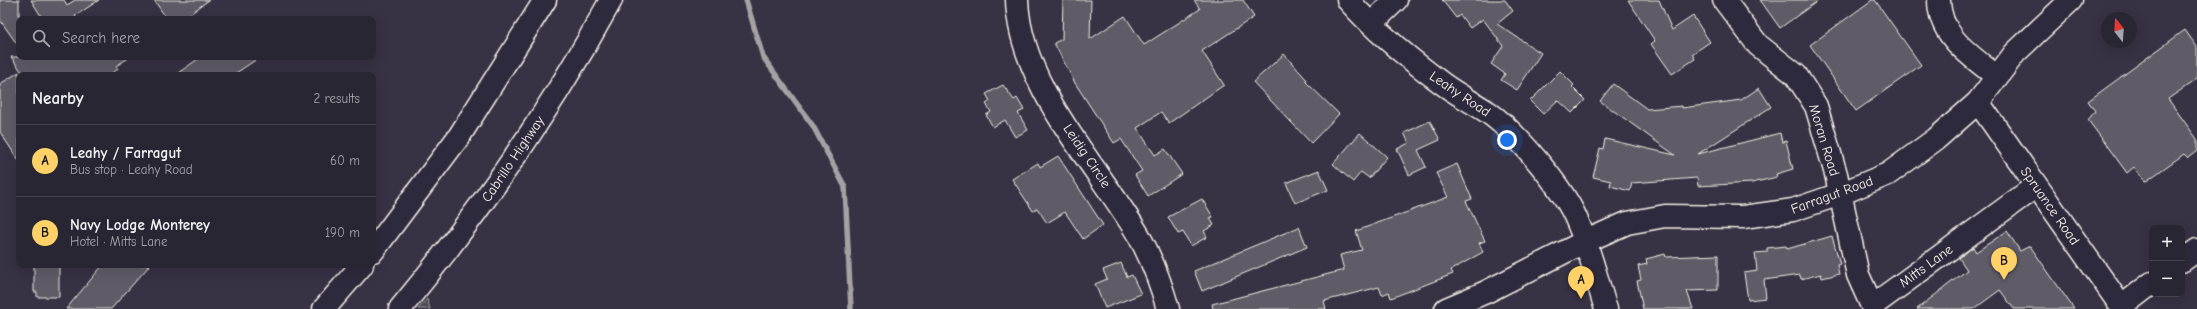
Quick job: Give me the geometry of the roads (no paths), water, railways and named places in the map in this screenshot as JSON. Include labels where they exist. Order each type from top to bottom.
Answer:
[{"type":"main road","points":[[376,247],[460,135],[545,0]]},
{"type":"main road","name":"Cabrillo Highway","points":[[400,309],[471,219],[518,153],[562,86],[611,0]]},
{"type":"main road","name":"Leidig Circle","points":[[1017,0],[1019,22],[1024,43],[1038,81],[1140,238],[1157,276],[1168,309]]},
{"type":"main road","name":"Leahy Road","points":[[1348,0],[1371,24],[1428,73],[1490,113],[1522,143],[1566,202],[1578,222],[1606,309]]},
{"type":"main road","points":[[1371,24],[1396,0]]},
{"type":"main road","name":"Moran Road","points":[[1724,0],[1758,45],[1796,75],[1816,106],[1824,128],[1840,194]]},
{"type":"main road","points":[[1938,0],[1939,14],[1948,34],[1996,76]]},
{"type":"main road","name":"Farragut Road","points":[[1446,309],[1486,292],[1612,229],[1665,216],[1721,217],[1764,215],[1794,210],[1840,194],[1888,174],[1911,158],[1978,102],[1996,76],[2015,53],[2071,0]]},
{"type":"main road","name":"Spruance Road","points":[[1978,102],[2122,308]]},
{"type":"main road","name":"Mitts Lane","points":[[1840,194],[1858,275],[1872,306],[2036,186]]},
{"type":"main road","points":[[2185,259],[2197,250]]},
{"type":"main road","points":[[324,309],[359,268]]},
{"type":"main road","points":[[2122,308],[2149,286]]},
{"type":"waterway","points":[[746,0],[763,57],[813,126],[845,187],[851,309]]},
{"type":"place","name":"Navy Lodge Monterey","points":[[2004,280]]},
{"type":"place","name":"Leahy / Farragut","points":[[1581,299]]}]
